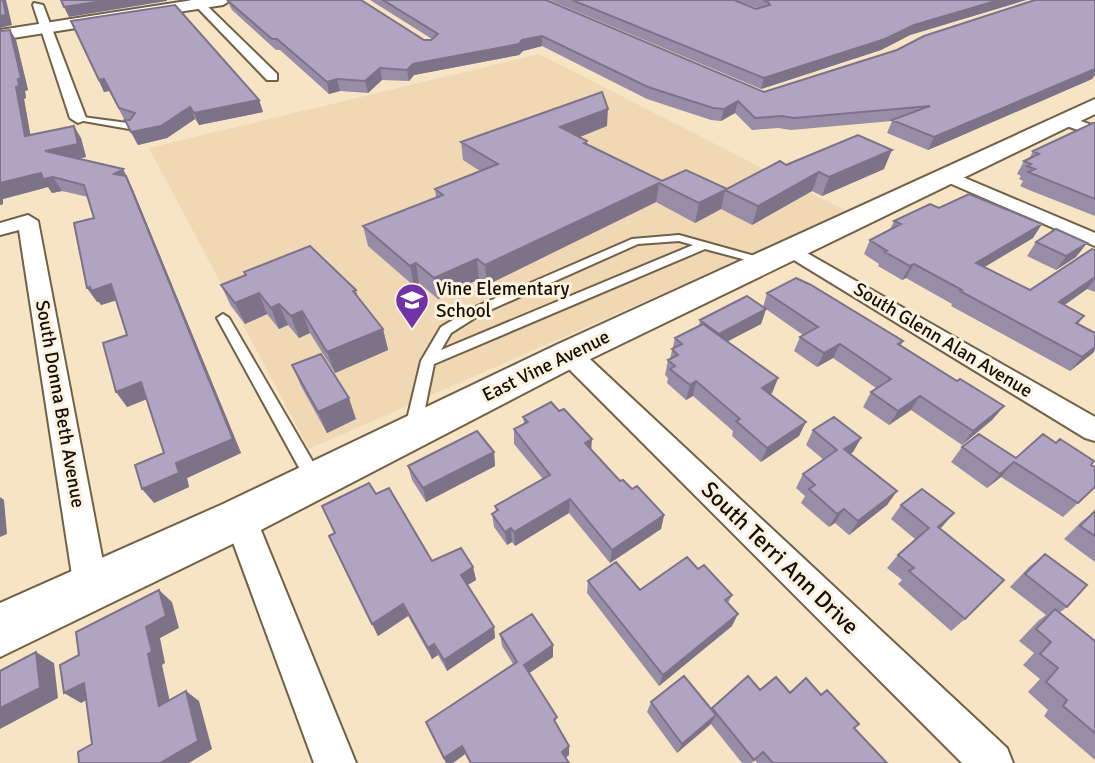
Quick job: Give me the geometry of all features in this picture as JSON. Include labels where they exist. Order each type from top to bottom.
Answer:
[{"type":"street","points":[[0,35],[223,0]]},
{"type":"street","points":[[197,2],[272,77]]},
{"type":"street","points":[[38,5],[78,118]]},
{"type":"street","name":"East Vine Avenue","points":[[0,630],[240,518],[569,354],[946,175],[1085,120]]},
{"type":"street","points":[[946,175],[1095,240]]},
{"type":"street","name":"South Donna Beth Avenue","points":[[0,229],[28,221],[91,588]]},
{"type":"street","name":"South Glenn Alan Avenue","points":[[778,256],[1095,430]]},
{"type":"street","name":"South Terri Ann Drive","points":[[569,354],[992,763]]},
{"type":"street","points":[[240,518],[335,763]]},
{"type":"lane","points":[[78,118],[135,127]]},
{"type":"lane","points":[[412,432],[428,361],[446,330],[477,310],[636,241],[679,238],[704,245],[778,256]]},
{"type":"lane","points":[[428,361],[704,245]]},
{"type":"lane","points":[[223,318],[315,480]]},
{"type":"shaded area","name":"Vine Elementary School","points":[[539,54],[848,212],[309,449],[149,148]]},
{"type":"building","points":[[0,0],[3,0],[6,15],[0,16]]},
{"type":"building","points":[[61,0],[109,0],[64,7]]},
{"type":"building","points":[[361,0],[424,40],[431,40],[438,34],[383,0],[546,0],[764,92],[897,50],[924,36],[1035,0],[1095,0],[1095,69],[934,137],[892,120],[930,106],[794,118],[755,118],[738,101],[724,109],[713,108],[648,87],[542,36],[522,40],[519,44],[413,64],[407,70],[380,68],[365,81],[337,79],[327,82],[228,1]]},
{"type":"building","points":[[572,0],[734,0],[756,9],[770,5],[763,0],[999,0],[914,25],[885,39],[764,78]]},
{"type":"building","points":[[175,5],[259,100],[194,113],[190,107],[161,126],[131,132],[125,120],[130,120],[135,113],[119,108],[104,79],[99,80],[71,21]]},
{"type":"building","points":[[10,30],[21,78],[18,79],[19,86],[16,87],[25,136],[74,126],[78,144],[45,151],[123,169],[114,174],[126,176],[233,439],[176,463],[179,473],[142,489],[135,465],[164,453],[141,382],[116,392],[103,343],[127,335],[111,284],[91,291],[90,287],[87,288],[74,223],[94,218],[84,185],[53,177],[43,179],[41,173],[0,183],[0,31]]},
{"type":"building","points":[[602,92],[608,109],[560,127],[587,141],[584,143],[662,181],[686,170],[727,189],[780,161],[786,165],[858,135],[892,150],[829,177],[819,172],[758,206],[725,190],[699,203],[659,183],[485,265],[477,259],[434,278],[416,263],[410,266],[363,226],[443,195],[435,189],[498,164],[461,142]]},
{"type":"building","points":[[1093,123],[1095,199],[1028,172],[1035,169],[1027,166],[1031,164],[1024,161],[1039,154],[1033,151]]},
{"type":"building","points":[[969,194],[1042,224],[976,263],[1030,290],[1092,249],[1095,250],[1095,277],[1059,302],[1084,316],[1076,323],[1095,333],[1095,347],[1082,357],[914,264],[910,266],[870,240],[901,224],[894,221],[930,204],[939,208]]},
{"type":"building","points":[[1056,229],[1087,243],[1066,256],[1036,242]]},
{"type":"building","points":[[310,246],[356,290],[353,291],[383,329],[327,352],[302,311],[291,316],[279,304],[271,308],[259,293],[235,303],[221,285],[246,275],[244,272]]},
{"type":"building","points":[[796,278],[903,341],[898,344],[957,381],[960,379],[1004,406],[973,431],[920,396],[898,411],[871,392],[891,379],[840,344],[824,353],[800,337],[818,327],[767,293]]},
{"type":"building","points":[[747,296],[766,309],[719,334],[700,320]]},
{"type":"building","points":[[703,324],[778,378],[762,388],[806,422],[767,448],[736,421],[740,419],[696,381],[690,385],[670,369],[675,366],[668,360],[678,355],[672,349],[682,344],[675,338]]},
{"type":"building","points":[[321,354],[349,398],[318,412],[292,365]]},
{"type":"building","points":[[551,402],[559,411],[564,409],[592,439],[585,443],[620,481],[623,480],[632,489],[637,486],[664,515],[612,550],[570,499],[514,532],[511,528],[505,532],[492,514],[498,510],[495,506],[550,475],[514,429],[528,422],[523,417]]},
{"type":"building","points":[[834,417],[861,438],[844,449],[897,491],[858,521],[844,509],[837,514],[809,489],[815,485],[803,474],[837,450],[813,430]]},
{"type":"building","points":[[477,431],[494,452],[423,488],[408,466]]},
{"type":"building","points":[[979,434],[1016,458],[1043,434],[1056,443],[1060,439],[1094,461],[1091,465],[1095,467],[1095,487],[1078,503],[1014,462],[1000,474],[962,447]]},
{"type":"building","points":[[369,483],[376,494],[389,488],[432,561],[461,548],[473,567],[461,575],[494,627],[444,660],[434,644],[428,648],[403,604],[372,624],[329,536],[335,533],[322,506]]},
{"type":"building","points":[[922,489],[954,513],[938,527],[1004,580],[965,619],[909,571],[914,568],[898,555],[929,528],[901,505]]},
{"type":"building","points":[[1095,511],[1095,536],[1080,526]]},
{"type":"building","points":[[1045,554],[1087,585],[1067,607],[1025,574]]},
{"type":"building","points":[[687,557],[698,569],[704,565],[732,595],[725,600],[738,614],[663,675],[588,581],[616,562],[640,590]]},
{"type":"building","points":[[159,590],[166,616],[146,627],[152,652],[148,654],[159,706],[186,691],[198,741],[160,763],[79,763],[78,752],[92,744],[84,683],[64,693],[60,665],[79,655],[76,632]]},
{"type":"building","points":[[1055,609],[1095,641],[1095,733],[1063,706],[1067,700],[1046,682],[1058,668],[1040,654],[1051,642],[1036,629]]},
{"type":"building","points":[[532,614],[553,645],[524,665],[557,717],[554,720],[569,746],[562,752],[569,763],[471,763],[462,746],[444,758],[426,722],[517,662],[500,634]]},
{"type":"building","points":[[36,652],[40,688],[0,708],[0,671]]},
{"type":"building","points":[[684,676],[716,715],[682,744],[651,702]]},
{"type":"building","points":[[748,676],[760,690],[776,677],[790,693],[806,678],[821,695],[827,690],[859,724],[854,728],[887,763],[773,763],[763,752],[754,760],[712,708]]},
{"type":"place","name":"Vine Elementary School","points":[[412,330]]}]
